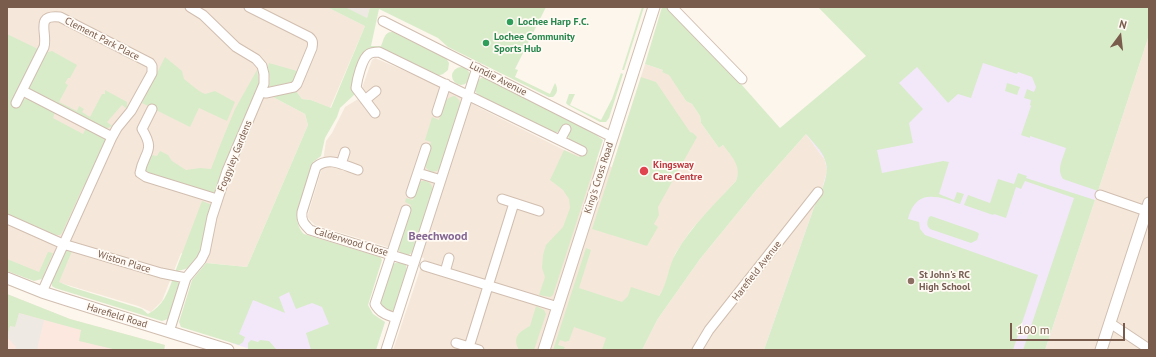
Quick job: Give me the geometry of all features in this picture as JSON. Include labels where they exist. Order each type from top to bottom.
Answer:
[{"type":"street","name":"Foggyley Gardens","points":[[169,332],[186,278],[202,260],[209,240],[212,217],[217,199],[227,171],[264,84],[262,66],[256,59],[236,47],[205,11],[190,7]]},
{"type":"street","points":[[249,7],[309,37],[313,44],[297,84],[294,87],[266,93],[261,92]]},
{"type":"street","name":"King's Cross Road","points":[[544,350],[654,7]]},
{"type":"street","points":[[672,7],[742,79]]},
{"type":"street","name":"Clement Park Place","points":[[16,103],[46,42],[43,29],[44,23],[47,18],[54,16],[60,17],[143,59],[152,66],[152,73],[131,111],[117,128],[112,137],[42,292]]},
{"type":"street","name":"Lundie Avenue","points":[[383,21],[612,137]]},
{"type":"street","points":[[375,113],[356,88],[365,58],[371,52],[379,52],[582,151]]},
{"type":"street","points":[[388,350],[396,318],[477,68]]},
{"type":"street","points":[[437,112],[446,84]]},
{"type":"street","points":[[23,90],[112,137]]},
{"type":"street","points":[[365,100],[376,91]]},
{"type":"street","points":[[152,109],[142,129],[148,138],[149,150],[140,173],[146,177],[217,199]]},
{"type":"street","points":[[560,140],[566,129]]},
{"type":"street","points":[[411,193],[426,148]]},
{"type":"street","points":[[342,164],[346,152]]},
{"type":"street","name":"Calderwood Close","points":[[358,170],[330,161],[322,162],[316,167],[302,212],[301,219],[304,225],[310,230],[414,262]]},
{"type":"street","points":[[418,172],[441,180]]},
{"type":"street","name":"Harefield Avenue","points":[[697,350],[709,330],[818,192]]},
{"type":"street","points":[[1100,195],[1148,207],[1101,350]]},
{"type":"street","points":[[502,199],[539,211]]},
{"type":"street","points":[[469,347],[514,203]]},
{"type":"street","points":[[396,318],[385,315],[378,310],[375,304],[406,210]]},
{"type":"street","points":[[7,219],[63,244]]},
{"type":"street","name":"Wiston Place","points":[[63,244],[161,273],[186,278]]},
{"type":"street","points":[[445,272],[449,258]]},
{"type":"street","points":[[426,266],[558,307]]},
{"type":"street","name":"Harefield Road","points":[[7,278],[42,292],[228,350]]},
{"type":"street","name":"Harefield Road","points":[[7,285],[40,298],[207,350]]},
{"type":"street","points":[[1110,323],[1149,348]]},
{"type":"street","points":[[456,343],[479,350]]},
{"type":"shaded area","points":[[7,7],[327,7],[365,26],[330,108],[311,100],[302,99],[296,91],[293,82],[297,71],[268,67],[270,78],[269,87],[273,97],[305,114],[308,125],[247,267],[206,263],[181,253],[162,301],[151,312],[138,306],[7,267]]},
{"type":"shaded area","points":[[327,7],[370,7],[365,26]]},
{"type":"shaded area","points":[[1149,35],[1149,350],[1045,350],[1098,191]]},
{"type":"shaded area","points":[[945,36],[1129,96],[1045,350],[764,350],[817,199],[821,194],[827,171],[825,160],[806,134]]},
{"type":"shaded area","points":[[375,58],[438,85],[564,150],[612,167],[645,64],[663,70],[662,72],[669,74],[686,101],[692,104],[700,116],[701,123],[719,148],[723,145],[736,161],[738,175],[736,181],[691,230],[675,254],[664,288],[634,333],[625,350],[393,350],[424,258],[315,225],[308,218],[322,168],[326,141],[332,133],[345,107],[358,99],[372,60]]},
{"type":"shaded area","points":[[806,134],[825,160],[827,171],[821,194],[817,199],[764,350],[642,350],[657,320],[700,259],[758,188]]},
{"type":"shaded area","points":[[258,281],[385,322],[376,350],[253,350],[231,343]]},
{"type":"shaded area","points":[[7,294],[70,319],[165,345],[164,350],[7,350]]},
{"type":"shaded area","points":[[18,313],[44,320],[37,350],[15,349],[16,347],[7,337],[10,326],[15,327]]},
{"type":"green space","points":[[327,7],[345,7],[367,18],[370,7],[546,7],[515,69],[518,70],[515,77],[550,94],[555,83],[557,92],[553,97],[549,97],[448,47],[438,38],[379,9],[371,46],[381,46],[386,34],[393,32],[446,58],[449,63],[448,70],[437,76],[370,49],[355,94],[340,108],[337,117],[325,138],[321,156],[313,162],[297,218],[299,227],[304,234],[380,257],[382,260],[368,305],[373,314],[385,322],[376,350],[311,350],[306,333],[329,324],[322,307],[312,303],[296,309],[289,292],[279,297],[285,313],[253,300],[239,334],[245,337],[243,342],[239,345],[181,327],[179,322],[192,280],[206,263],[247,267],[308,125],[305,114],[273,97],[296,91],[302,99],[311,100],[331,108],[365,26]]},
{"type":"green space","points":[[642,7],[644,7],[624,70],[622,70]]},
{"type":"green space","points":[[662,7],[668,7],[741,84],[780,128],[866,56],[818,7],[1149,7],[1149,35],[1098,191],[1063,179],[1060,168],[1066,148],[1030,136],[1030,138],[1021,135],[1031,106],[1031,100],[1024,98],[1027,89],[1034,92],[1036,87],[1032,77],[1018,72],[1017,74],[983,63],[971,98],[958,94],[948,103],[917,67],[899,83],[923,109],[909,123],[913,143],[877,150],[882,173],[943,161],[949,162],[939,194],[954,200],[957,192],[964,194],[960,204],[936,197],[922,199],[916,202],[908,219],[919,222],[920,229],[925,235],[1038,275],[1013,350],[764,350],[826,175],[827,169],[824,157],[806,134],[758,188],[700,259],[657,320],[642,350],[602,350],[606,338],[574,327],[569,341],[566,342],[560,340],[558,345],[565,347],[563,350],[553,350],[586,248],[591,250],[579,288],[622,302],[628,296],[631,287],[659,296],[664,286],[673,258],[682,243],[704,215],[736,181],[738,176],[737,166],[733,158],[723,145],[719,148],[701,123],[700,116],[692,104],[686,101],[669,75],[662,72],[663,70],[645,64]]},
{"type":"green space","points":[[7,34],[40,50],[22,100],[29,98],[55,112],[53,118],[83,134],[86,128],[108,139],[88,182],[83,187],[60,235],[56,235],[7,214]]},
{"type":"green space","points":[[52,51],[77,65],[70,78],[68,78],[65,83],[68,85],[59,102],[77,111],[79,106],[84,109],[82,112],[90,117],[102,94],[105,94],[105,90],[127,102],[127,109],[122,105],[107,122],[112,126],[104,128],[29,90],[29,86],[44,53]]},
{"type":"green space","points":[[165,57],[182,71],[184,79],[199,91],[205,94],[215,91],[235,102],[227,121],[199,108],[190,127],[142,103]]},
{"type":"green space","points":[[269,63],[297,71],[293,82],[269,87]]},
{"type":"green space","points":[[457,67],[465,67],[470,72],[468,83],[465,85],[457,85],[452,80],[452,72]]},
{"type":"green space","points":[[257,70],[259,83],[222,169],[215,195],[149,175],[145,169],[146,162],[151,155],[157,156],[160,151],[168,155],[172,161],[186,170],[200,168],[211,169],[235,109]]},
{"type":"green space","points":[[621,73],[623,74],[609,118],[606,122],[600,122],[566,103],[569,94],[575,94],[570,105],[601,120],[612,99]]},
{"type":"green space","points":[[641,77],[656,82],[690,132],[697,137],[658,207],[659,215],[654,224],[658,227],[647,246],[592,229]]},
{"type":"green space","points":[[481,78],[488,78],[547,106],[577,122],[603,140],[553,295],[550,297],[539,295],[545,277],[542,268],[543,255],[546,245],[563,227],[570,208],[569,199],[563,190],[550,180],[564,150],[579,157],[584,148],[569,140],[568,135],[570,129],[563,126],[560,131],[555,133],[479,96],[475,91],[475,83]]},
{"type":"green space","points":[[1007,83],[1020,87],[1017,95],[1005,91]]},
{"type":"green space","points":[[455,96],[461,105],[440,168],[437,171],[431,172],[426,168],[425,162],[431,142],[425,140],[432,117],[439,120],[445,101]]},
{"type":"green space","points":[[1018,173],[1027,176],[1026,178],[1095,200],[1045,350],[1023,350],[1074,198],[1025,181],[1021,189],[1016,187],[1006,218],[964,205],[968,195],[990,203],[998,179],[1014,184]]},
{"type":"green space","points":[[422,181],[429,183],[433,189],[413,251],[409,255],[403,255],[399,251],[398,245],[411,205],[405,202],[406,198],[413,200],[418,183]]},
{"type":"green space","points":[[202,201],[212,205],[206,240],[203,248],[194,263],[188,268],[175,272]]},
{"type":"green space","points":[[931,216],[977,232],[979,234],[977,240],[971,243],[930,229],[927,223],[929,217]]},
{"type":"green space","points":[[67,249],[72,251],[59,282],[142,309],[148,314],[161,303],[167,294],[173,278],[178,281],[180,286],[168,319],[162,321],[52,286],[52,281]]},
{"type":"green space","points":[[48,252],[53,253],[42,279],[34,281],[7,271],[7,259],[39,272]]},
{"type":"green space","points":[[401,262],[406,265],[407,270],[395,308],[392,312],[387,311],[382,308],[380,302],[392,265]]},
{"type":"green space","points":[[7,294],[70,319],[165,345],[164,350],[117,350],[79,341],[81,330],[19,313],[15,327],[10,326],[7,337]]},
{"type":"green space","points":[[536,306],[544,310],[546,314],[534,350],[519,350],[516,342],[518,335],[530,326]]},
{"type":"green space","points":[[251,340],[258,342],[260,340],[269,341],[276,349],[262,351],[248,349],[248,343]]},
{"type":"place","name":"Lochee Harp F.C.","points":[[510,22]]},
{"type":"place","name":"Lochee Community Sports Hub","points":[[486,43]]},
{"type":"place","name":"Kingsway Care Centre","points":[[644,171]]},
{"type":"place","name":"St John's RC High School","points":[[911,281]]},
{"type":"district","name":"Beechwood","points":[[438,237]]}]
